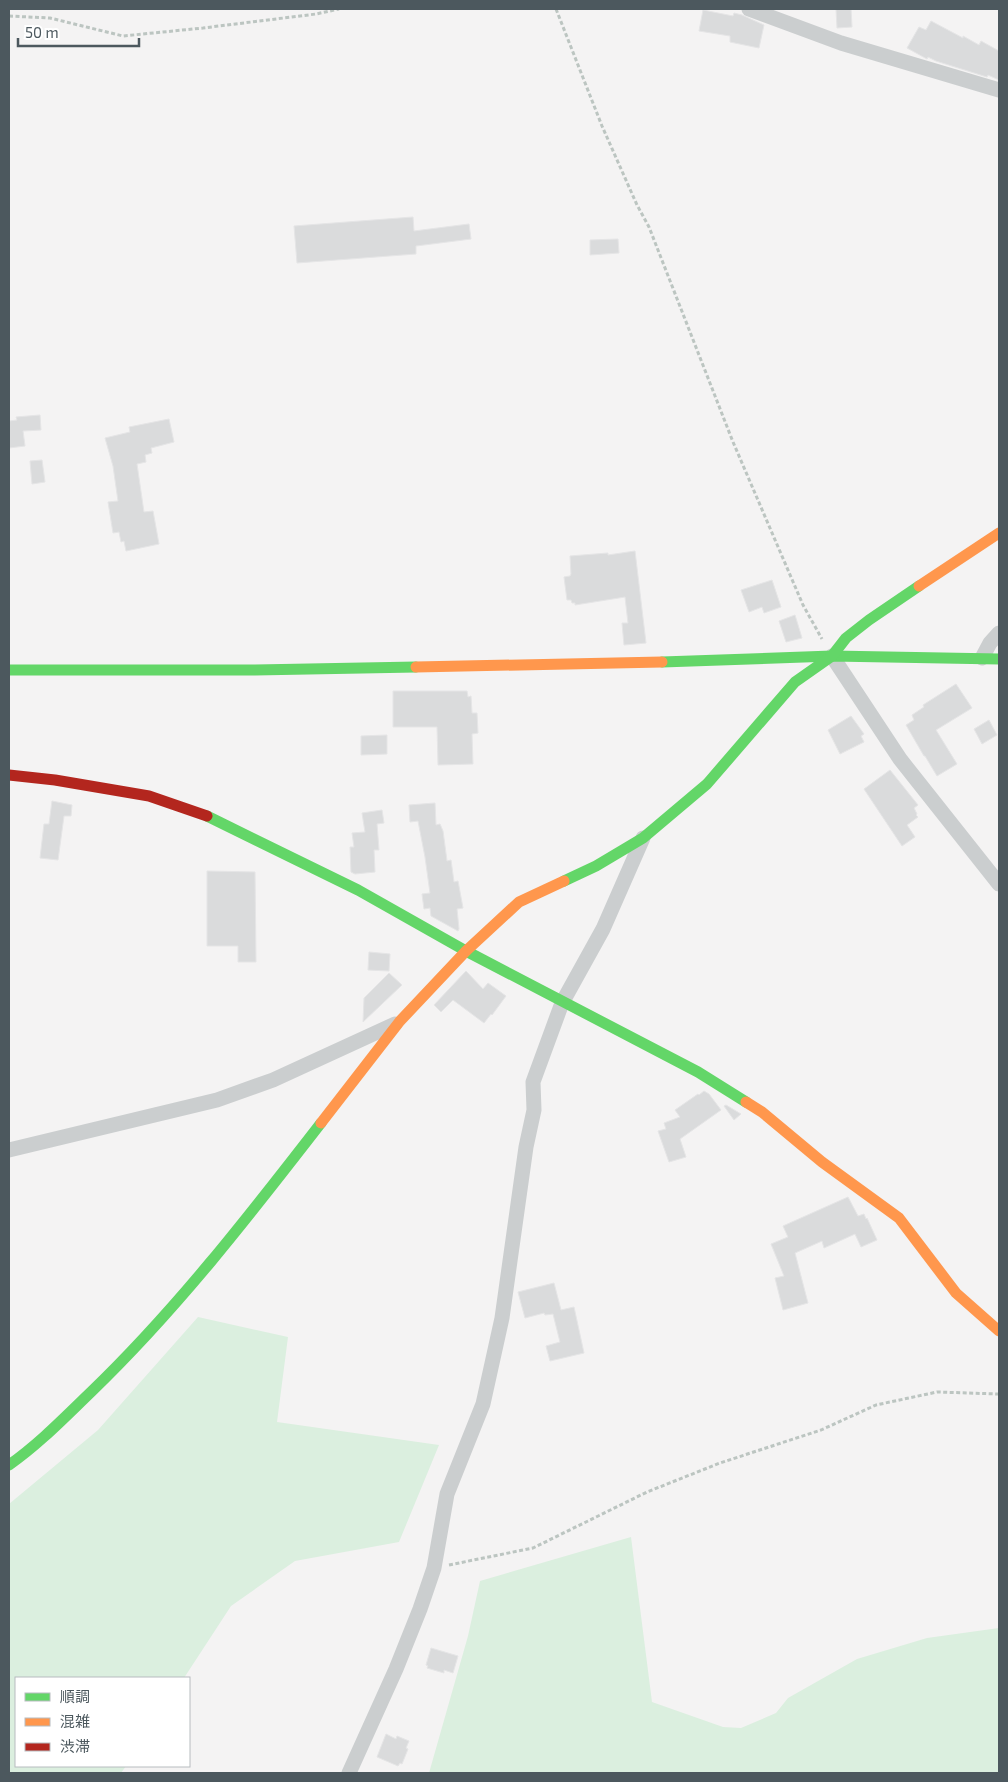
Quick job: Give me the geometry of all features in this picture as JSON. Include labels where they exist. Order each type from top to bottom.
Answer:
[{"type":"street","points":[[749,9],[842,43],[999,90]]},
{"type":"street","points":[[9,1464],[32,1449],[129,1354],[252,1214],[400,1021],[466,951],[518,902],[596,866],[643,838],[707,784],[795,682],[832,656],[846,638],[869,620],[999,533]]},
{"type":"street","points":[[982,658],[990,643],[999,633]]},
{"type":"street","points":[[832,656],[900,759],[999,884]]},
{"type":"street","points":[[9,670],[255,670],[721,661],[832,656],[999,659]]},
{"type":"street","points":[[9,775],[55,780],[149,796],[206,815],[358,890],[562,1003],[698,1072],[762,1112],[822,1162],[899,1218],[956,1293],[999,1331]]},
{"type":"street","points":[[349,1773],[420,1609],[434,1568],[447,1494],[483,1404],[502,1318],[526,1147],[534,1110],[533,1082],[562,1003],[602,929],[643,838]]},
{"type":"street","points":[[9,1150],[217,1100],[273,1080],[400,1021]]},
{"type":"path","points":[[9,16],[50,18],[123,36],[203,28],[307,15],[339,9]]},
{"type":"path","points":[[556,9],[602,126],[637,205],[650,227],[733,442],[803,605],[832,656]]},
{"type":"path","points":[[434,1568],[533,1548],[647,1492],[720,1463],[821,1430],[876,1405],[937,1392],[999,1394]]},
{"type":"green space","points":[[198,1317],[288,1337],[277,1422],[439,1445],[399,1542],[295,1561],[231,1606],[185,1677],[15,1677],[15,1767],[125,1767],[121,1773],[9,1773],[9,1504],[98,1430]]},
{"type":"green space","points":[[631,1537],[652,1702],[723,1727],[741,1728],[776,1713],[788,1698],[857,1659],[927,1638],[999,1628],[999,1773],[429,1773],[468,1636],[480,1581]]},
{"type":"building","points":[[836,9],[851,9],[852,27],[837,28]]},
{"type":"building","points":[[703,10],[733,16],[734,13],[764,25],[759,48],[730,42],[730,36],[699,31]]},
{"type":"building","points":[[931,21],[963,38],[963,36],[979,45],[981,41],[999,51],[999,80],[928,57],[927,59],[907,48],[919,27],[926,30]]},
{"type":"building","points":[[413,217],[414,231],[469,224],[471,239],[416,246],[416,254],[297,263],[294,226]]},
{"type":"building","points":[[618,239],[619,253],[590,255],[590,240]]},
{"type":"building","points":[[40,415],[41,430],[23,431],[25,446],[9,448],[9,421],[17,420],[16,417]]},
{"type":"building","points":[[169,419],[174,442],[151,448],[152,453],[145,455],[146,462],[137,464],[144,512],[153,511],[159,544],[126,551],[124,541],[121,542],[119,532],[113,533],[108,502],[118,501],[113,466],[105,438],[130,432],[129,427]]},
{"type":"building","points":[[42,460],[45,482],[32,484],[30,461]]},
{"type":"building","points":[[635,551],[646,643],[624,645],[622,623],[628,623],[625,597],[575,605],[571,600],[567,600],[564,577],[571,574],[570,556],[608,553],[608,555]]},
{"type":"building","points":[[772,580],[781,607],[764,613],[762,607],[749,612],[741,590]]},
{"type":"building","points":[[795,615],[802,638],[786,642],[779,621]]},
{"type":"building","points":[[956,684],[972,708],[936,730],[957,764],[937,776],[906,725],[914,720],[912,715],[924,707],[923,705]]},
{"type":"building","points":[[393,691],[467,691],[468,697],[471,696],[472,713],[477,713],[478,733],[472,734],[473,764],[438,765],[437,727],[393,727]]},
{"type":"building","points":[[851,716],[864,734],[861,736],[864,742],[840,754],[828,730]]},
{"type":"building","points":[[989,720],[997,735],[982,744],[974,729]]},
{"type":"building","points":[[387,735],[387,754],[361,755],[361,736]]},
{"type":"building","points":[[890,770],[918,805],[914,808],[918,817],[907,825],[915,837],[902,846],[864,789]]},
{"type":"building","points":[[52,801],[72,805],[71,816],[64,816],[58,860],[40,858],[44,824],[49,824]]},
{"type":"building","points":[[435,803],[436,825],[440,824],[443,831],[447,861],[451,860],[454,882],[458,881],[463,908],[457,909],[458,931],[431,916],[430,908],[424,909],[422,894],[430,893],[425,857],[418,821],[410,822],[409,805]]},
{"type":"building","points":[[382,810],[384,823],[377,824],[379,850],[374,850],[375,872],[355,874],[351,872],[350,847],[354,847],[352,833],[365,832],[362,813]]},
{"type":"building","points":[[207,871],[255,872],[256,962],[238,962],[238,946],[207,946]]},
{"type":"building","points":[[369,952],[390,954],[389,971],[368,970]]},
{"type":"building","points":[[466,971],[483,989],[488,983],[506,996],[484,1023],[453,1000],[441,1012],[434,1005]]},
{"type":"building","points":[[389,973],[402,985],[363,1022],[364,998]]},
{"type":"building","points":[[704,1091],[709,1094],[721,1110],[680,1139],[686,1157],[669,1162],[658,1131],[666,1129],[664,1123],[680,1117],[675,1110]]},
{"type":"building","points":[[726,1105],[741,1114],[734,1120],[724,1106]]},
{"type":"building","points":[[848,1197],[858,1216],[864,1214],[867,1218],[877,1240],[861,1247],[855,1234],[824,1248],[822,1241],[795,1253],[808,1303],[783,1310],[775,1278],[784,1276],[771,1244],[788,1237],[783,1226]]},
{"type":"building","points":[[554,1283],[561,1310],[574,1307],[584,1353],[550,1361],[546,1346],[560,1342],[553,1314],[545,1315],[544,1313],[525,1318],[518,1292]]},
{"type":"building","points":[[431,1648],[458,1656],[453,1673],[444,1670],[444,1673],[427,1668],[428,1666],[426,1665]]},
{"type":"building","points":[[386,1734],[396,1739],[397,1736],[409,1741],[402,1764],[400,1763],[398,1766],[377,1757]]},
{"type":"traffic: fast","points":[[564,881],[596,866],[643,838],[707,784],[795,682],[832,656],[846,638],[869,620],[919,586]]},
{"type":"traffic: fast","points":[[662,662],[832,656],[999,659]]},
{"type":"traffic: fast","points":[[9,670],[255,670],[416,667]]},
{"type":"traffic: fast","points":[[207,816],[358,890],[466,951],[698,1072],[746,1102]]},
{"type":"traffic: fast","points":[[9,1465],[62,1421],[153,1328],[211,1262],[321,1123]]},
{"type":"traffic: slow","points":[[919,586],[999,533]]},
{"type":"traffic: slow","points":[[416,667],[662,662]]},
{"type":"traffic: slow","points":[[321,1123],[400,1021],[466,951],[519,902],[564,881]]},
{"type":"traffic: slow","points":[[746,1102],[762,1112],[822,1162],[899,1218],[956,1293],[999,1331]]},
{"type":"traffic: jam","points":[[9,775],[55,780],[149,796],[207,816]]}]
